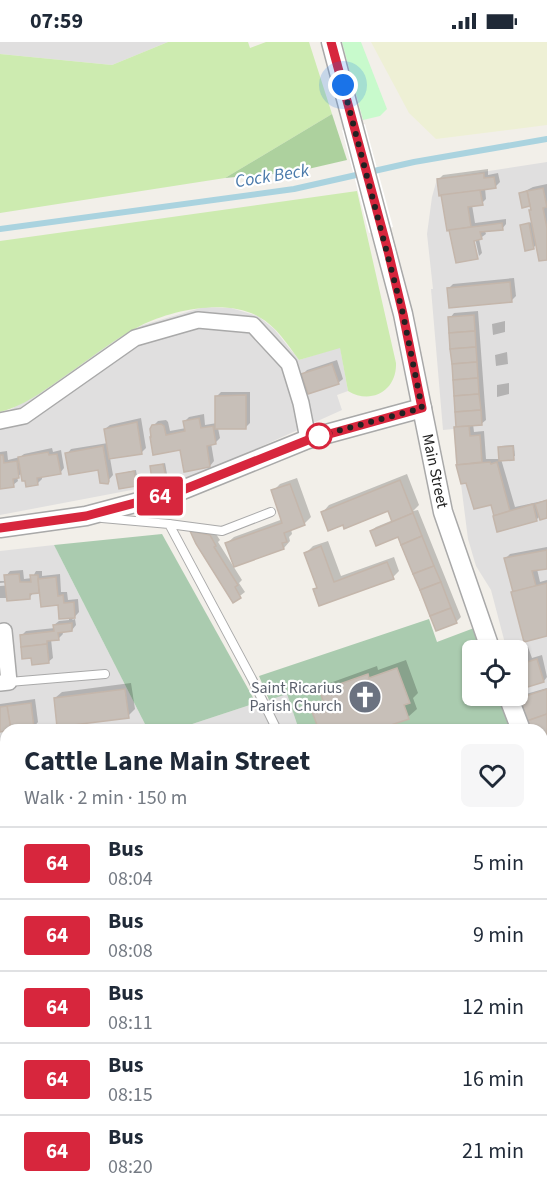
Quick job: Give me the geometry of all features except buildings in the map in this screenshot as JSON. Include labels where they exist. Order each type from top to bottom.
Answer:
[{"type":"street","name":"Main Street","points":[[331,42],[403,314],[443,512],[487,640]]},
{"type":"street","points":[[0,421],[24,416],[135,338],[198,320],[253,325],[289,364],[301,403],[308,440]]},
{"type":"street","points":[[0,528],[86,516],[180,491],[308,440],[422,408]]},
{"type":"street","points":[[0,632],[4,632],[5,683]]},
{"type":"street","points":[[512,706],[518,724]]},
{"type":"lane","points":[[86,516],[222,531],[271,512]]},
{"type":"lane","points":[[169,524],[252,678],[274,724]]},
{"type":"lane","points":[[5,683],[105,674]]},
{"type":"shaded area","points":[[0,42],[168,42],[112,65],[0,54]]},
{"type":"shaded area","points":[[371,42],[547,42],[547,125],[436,139],[409,113]]},
{"type":"shaded area","points":[[547,162],[547,724],[529,724],[523,706],[528,706],[528,640],[504,640],[491,590],[476,566],[468,539],[461,484],[456,465],[454,429],[443,430],[427,234],[437,179]]},
{"type":"shaded area","points":[[204,307],[231,308],[258,316],[274,329],[299,360],[340,347],[348,391],[337,395],[342,410],[179,481],[0,515],[0,412],[10,410],[122,335],[143,325]]},
{"type":"shaded area","points":[[162,534],[256,703],[192,724],[145,724],[54,545]]},
{"type":"shaded area","points":[[54,545],[145,724],[0,724],[0,551]]},
{"type":"shaded area","points":[[429,619],[437,642],[482,625],[487,640],[462,640],[462,706],[512,706],[519,724],[297,724],[287,694],[269,700],[259,676]]},
{"type":"shaded area","points":[[287,694],[297,724],[192,724]]},
{"type":"green space","points":[[168,42],[248,42],[250,48],[266,42],[309,42],[332,114],[225,178],[0,213],[0,54],[112,65]]},
{"type":"green space","points":[[342,42],[361,42],[387,109],[380,116],[363,120]]},
{"type":"green space","points":[[332,114],[347,160],[295,172],[225,178]]},
{"type":"green space","points":[[357,191],[396,363],[392,381],[381,393],[365,396],[348,391],[340,348],[299,360],[271,325],[259,317],[246,311],[215,307],[167,315],[140,326],[114,341],[39,394],[20,405],[0,412],[0,241]]},
{"type":"pier","points":[[365,124],[393,227],[369,233],[342,130]]},
{"type":"waterway","name":"Cock Beck","points":[[0,229],[294,189],[414,162],[547,139]]},
{"type":"bus line","name":"64","points":[[0,528],[86,516],[180,491],[308,440],[422,408],[388,251],[331,42]]},
{"type":"place","name":"Saint Ricarius Parish Church","points":[[365,697]]},
{"type":"route","points":[[319,436],[422,408],[403,314],[343,85]]}]
